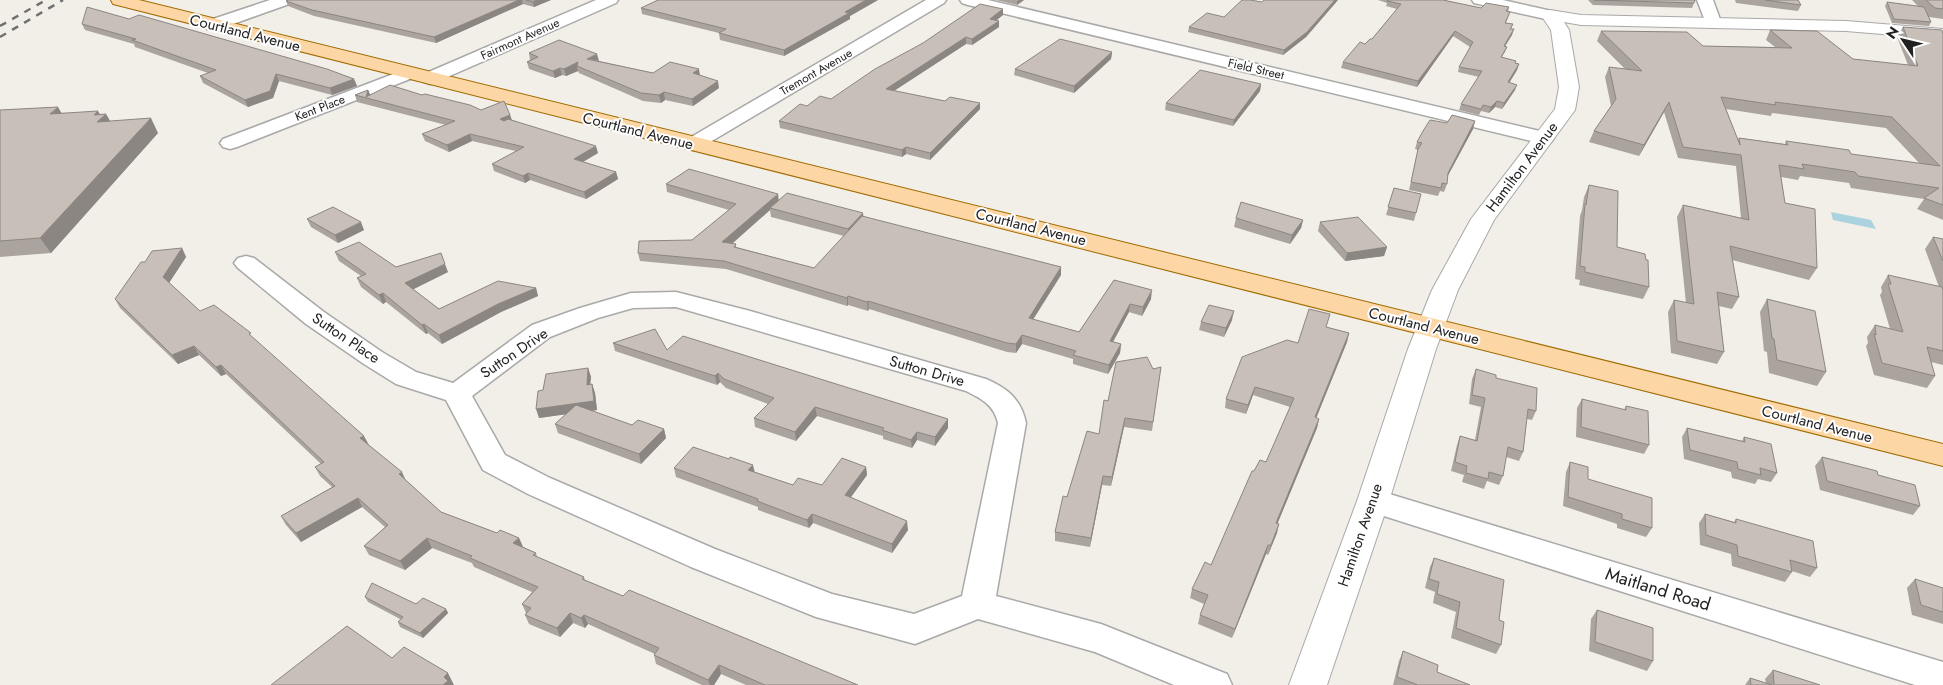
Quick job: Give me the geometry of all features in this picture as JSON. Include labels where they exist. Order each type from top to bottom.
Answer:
[{"type":"main road","name":"Courtland Avenue","points":[[119,0],[213,25],[1030,226],[1430,328],[1943,455]]},
{"type":"street","points":[[213,25],[286,0]]},
{"type":"street","name":"Fairmont Avenue","points":[[430,78],[610,0]]},
{"type":"street","name":"Tremont Avenue","points":[[693,144],[938,0]]},
{"type":"street","name":"Field Street","points":[[968,0],[1544,138]]},
{"type":"street","points":[[1480,0],[1546,8],[1581,20],[1846,26],[1943,34]]},
{"type":"street","points":[[1705,0],[1713,22]]},
{"type":"street","name":"Hamilton Avenue","points":[[1308,685],[1373,501],[1430,328],[1445,290],[1483,219],[1565,110],[1569,95],[1560,30],[1546,8]]},
{"type":"street","name":"Kent Place","points":[[230,143],[409,73]]},
{"type":"street","name":"Sutton Place","points":[[246,264],[315,318],[373,358],[406,378],[457,394]]},
{"type":"street","name":"Sutton Drive","points":[[457,394],[541,331],[589,313],[631,301],[676,299],[741,316],[976,385],[994,393],[1005,401],[1011,413],[1012,423],[977,605]]},
{"type":"street","points":[[457,394],[494,462],[539,486],[703,558],[828,606],[915,629],[977,605],[1101,639],[1214,685]]},
{"type":"street","name":"Maitland Road","points":[[1373,501],[1943,678]]},
{"type":"water","points":[[1831,212],[1871,220],[1876,229],[1833,220]]},
{"type":"building","points":[[519,0],[434,37],[312,10],[286,1]]},
{"type":"building","points":[[658,0],[866,0],[845,12],[849,13],[784,50],[719,33],[726,29],[641,8]]},
{"type":"building","points":[[1242,0],[1262,2],[1264,0],[1335,0],[1307,32],[1284,50],[1189,27],[1207,13],[1224,17]]},
{"type":"building","points":[[1443,0],[1481,8],[1486,3],[1509,7],[1506,11],[1510,12],[1505,23],[1513,24],[1510,29],[1514,29],[1504,46],[1507,47],[1501,57],[1516,61],[1515,63],[1519,64],[1508,82],[1517,85],[1504,103],[1497,101],[1491,107],[1483,105],[1481,109],[1461,104],[1482,71],[1459,67],[1473,42],[1455,31],[1418,81],[1343,62],[1360,42],[1365,44],[1372,39],[1401,4],[1387,1]]},
{"type":"building","points":[[1594,0],[1695,0],[1694,3]]},
{"type":"building","points":[[1765,0],[1798,0],[1801,5]]},
{"type":"building","points":[[1926,0],[1943,0],[1943,9],[1935,8]]},
{"type":"building","points":[[1887,2],[1924,7],[1931,22],[1894,19]]},
{"type":"building","points":[[980,4],[1003,9],[990,19],[999,21],[972,39],[966,37],[886,89],[945,101],[950,97],[980,103],[930,153],[906,147],[902,150],[779,121],[800,104],[807,106],[820,96],[831,99],[875,69],[923,43]]},
{"type":"building","points":[[87,7],[129,19],[139,15],[327,69],[354,79],[330,88],[276,74],[270,91],[245,100],[200,76],[216,70],[132,40],[136,39],[82,24]]},
{"type":"building","points":[[1903,27],[1942,30],[1943,205],[1924,198],[1939,188],[1858,176],[1855,172],[1802,164],[1804,169],[1779,165],[1785,203],[1815,209],[1817,268],[1730,246],[1739,297],[1717,292],[1724,352],[1677,341],[1674,300],[1694,304],[1683,205],[1749,220],[1741,155],[1683,147],[1669,102],[1644,145],[1594,131],[1616,99],[1609,67],[1642,71],[1601,31],[1687,32],[1703,46],[1792,48],[1770,30],[1817,31],[1853,59],[1918,66]],"holes":[[[1721,97],[1776,105],[1775,102],[1892,117],[1940,166],[1851,154],[1849,150],[1786,141],[1788,145],[1739,138],[1740,145]]]},
{"type":"building","points":[[1060,39],[1112,52],[1074,86],[1015,69]]},
{"type":"building","points":[[559,40],[597,54],[587,59],[653,73],[670,62],[699,69],[693,73],[718,81],[692,99],[664,92],[659,95],[641,93],[577,66],[578,62],[564,69],[560,68],[553,71],[527,62],[538,57],[529,53]]},
{"type":"building","points":[[1200,70],[1261,84],[1234,120],[1166,103]]},
{"type":"building","points":[[390,85],[422,95],[425,94],[470,105],[481,110],[504,101],[510,115],[500,119],[504,121],[508,119],[596,146],[574,159],[616,172],[584,192],[528,173],[523,176],[492,164],[524,147],[470,134],[447,145],[422,134],[455,121],[355,95],[368,90],[366,97]]},
{"type":"building","points":[[58,107],[50,114],[98,111],[94,115],[106,114],[97,122],[151,118],[40,238],[0,241],[0,110]]},
{"type":"building","points":[[1452,115],[1475,121],[1448,173],[1447,184],[1442,183],[1441,188],[1411,182],[1418,149],[1422,143],[1417,142],[1423,131],[1430,120],[1447,123]]},
{"type":"building","points":[[689,169],[778,194],[722,242],[736,244],[734,247],[814,268],[862,216],[1061,267],[1029,318],[1079,332],[1114,280],[1152,290],[1143,307],[1130,304],[1110,341],[1121,344],[1109,365],[1073,355],[1076,351],[1022,335],[1016,344],[1007,343],[868,301],[848,296],[847,298],[724,261],[638,253],[639,241],[692,240],[736,204],[666,184]]},
{"type":"building","points":[[1589,185],[1618,191],[1617,247],[1645,254],[1646,260],[1648,260],[1649,287],[1585,272],[1585,267],[1580,266],[1585,204]]},
{"type":"building","points":[[1394,188],[1421,194],[1416,213],[1388,207]]},
{"type":"building","points":[[787,193],[863,213],[848,229],[770,208]]},
{"type":"building","points":[[1241,202],[1303,220],[1292,235],[1236,218]]},
{"type":"building","points":[[333,207],[361,222],[335,235],[307,219]]},
{"type":"building","points":[[1358,217],[1387,247],[1347,253],[1320,222]]},
{"type":"building","points":[[1933,237],[1943,239],[1943,261]]},
{"type":"building","points":[[359,242],[396,267],[441,253],[445,264],[405,283],[439,309],[498,281],[536,288],[498,304],[439,335],[424,324],[422,325],[383,293],[379,295],[357,278],[366,274],[335,252]]},
{"type":"building","points":[[182,248],[163,277],[200,311],[214,305],[251,333],[249,334],[364,436],[360,438],[402,472],[399,474],[441,512],[497,533],[500,530],[519,538],[513,543],[536,553],[533,555],[584,577],[582,579],[623,596],[629,590],[858,685],[765,685],[719,665],[708,680],[654,655],[659,648],[584,615],[581,618],[570,613],[557,628],[525,615],[531,608],[522,604],[538,587],[470,558],[472,556],[427,538],[400,561],[364,546],[388,525],[358,498],[296,533],[281,516],[335,486],[315,467],[324,462],[221,365],[216,367],[194,346],[172,355],[115,299],[141,262],[145,262],[152,251]]},
{"type":"building","points":[[1888,275],[1942,287],[1943,351],[1927,347],[1935,376],[1882,363],[1874,334],[1876,335],[1875,325],[1903,332],[1888,284],[1891,284]]},
{"type":"building","points":[[1767,299],[1815,311],[1826,372],[1777,360]]},
{"type":"building","points":[[1209,305],[1234,311],[1226,328],[1201,322]]},
{"type":"building","points":[[1309,309],[1330,314],[1326,327],[1349,333],[1315,417],[1319,419],[1276,523],[1279,524],[1271,545],[1268,545],[1235,629],[1200,615],[1208,595],[1192,589],[1205,562],[1211,565],[1252,471],[1254,471],[1260,460],[1266,462],[1294,398],[1255,387],[1248,405],[1226,399],[1242,357],[1287,340],[1298,343]]},
{"type":"building","points":[[655,329],[667,350],[683,336],[948,419],[935,437],[917,432],[911,440],[882,430],[884,428],[815,407],[795,432],[754,418],[774,398],[724,379],[718,373],[715,376],[613,343]]},
{"type":"building","points":[[1147,357],[1153,369],[1161,367],[1153,422],[1125,418],[1112,477],[1103,476],[1091,538],[1055,532],[1063,496],[1067,497],[1087,431],[1099,434],[1104,400],[1108,401],[1116,362]]},
{"type":"building","points":[[588,368],[587,385],[592,384],[594,401],[536,409],[538,391],[543,390],[546,374]]},
{"type":"building","points":[[1476,369],[1496,375],[1496,378],[1537,388],[1536,411],[1528,409],[1523,452],[1508,447],[1503,476],[1489,472],[1488,479],[1466,473],[1467,466],[1455,462],[1460,436],[1477,441],[1485,398],[1472,395]]},
{"type":"building","points":[[1582,399],[1626,410],[1626,406],[1648,411],[1649,445],[1581,427]]},
{"type":"building","points":[[576,405],[632,425],[638,420],[664,429],[639,454],[555,424]]},
{"type":"building","points":[[1687,428],[1745,442],[1744,437],[1771,444],[1777,473],[1760,468],[1761,475],[1738,469],[1737,462],[1690,450]]},
{"type":"building","points":[[693,447],[753,465],[748,470],[793,485],[798,478],[822,485],[842,458],[866,467],[845,495],[907,521],[892,544],[812,514],[807,520],[757,501],[758,499],[674,468]]},
{"type":"building","points":[[1822,457],[1877,471],[1878,475],[1915,485],[1920,506],[1827,481]]},
{"type":"building","points":[[1570,462],[1588,467],[1588,479],[1652,498],[1652,528],[1622,519],[1622,514],[1568,497]]},
{"type":"building","points":[[1705,514],[1736,523],[1736,519],[1813,541],[1817,568],[1790,560],[1792,572],[1738,556],[1737,545],[1706,535]]},
{"type":"building","points":[[1434,558],[1504,580],[1499,620],[1504,622],[1501,645],[1456,628],[1460,602],[1437,594],[1439,582],[1429,579]]},
{"type":"building","points":[[1915,579],[1943,588],[1943,612],[1921,605]]},
{"type":"building","points":[[372,583],[416,604],[423,598],[446,609],[420,633],[398,622],[403,617],[365,597]]},
{"type":"building","points":[[1597,610],[1653,628],[1653,661],[1595,642]]},
{"type":"building","points":[[347,626],[392,658],[404,647],[448,673],[444,677],[448,681],[443,685],[271,685]]},
{"type":"building","points":[[1403,651],[1438,665],[1437,672],[1470,685],[1418,685],[1397,677]]},
{"type":"building","points":[[1773,670],[1820,685],[1774,685]]},
{"type":"building","points":[[1750,678],[1772,685],[1751,685]]},
{"type":"railway","points":[[0,26],[46,0]]},
{"type":"railway","points":[[0,37],[63,0]]}]
